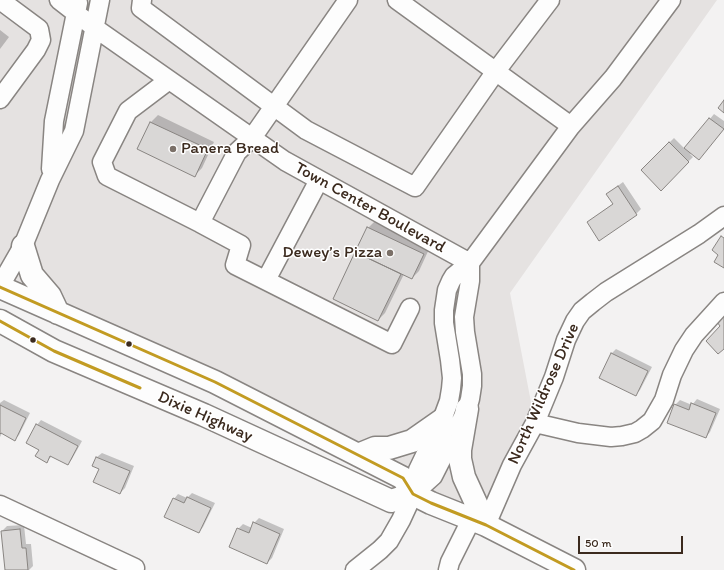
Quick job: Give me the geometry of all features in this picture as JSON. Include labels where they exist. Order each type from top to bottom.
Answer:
[{"type":"main road","points":[[23,246],[32,275],[50,296],[58,313]]},
{"type":"main road","name":"Dixie Highway","points":[[0,287],[214,382],[403,478],[413,494],[431,503],[479,522],[574,570]]},
{"type":"main road","name":"Dixie Highway","points":[[0,321],[54,351],[204,415],[391,501],[413,494]]},
{"type":"main road","points":[[467,409],[460,450],[460,459],[464,477],[479,522]]},
{"type":"main road","points":[[358,455],[375,448],[389,448],[412,441],[442,420]]},
{"type":"street","points":[[0,0],[38,29],[41,40],[36,50],[0,99]]},
{"type":"street","name":"Town Center Boulevard","points":[[59,0],[77,6],[95,28],[285,161],[470,263]]},
{"type":"street","points":[[0,287],[23,246],[50,180],[74,131],[100,0]]},
{"type":"street","points":[[142,0],[141,8],[306,130],[415,188],[496,71],[550,0]]},
{"type":"street","points":[[200,222],[237,152],[252,138],[348,0]]},
{"type":"street","points":[[397,0],[572,126]]},
{"type":"street","name":"Town Center Boulevard","points":[[413,494],[418,470],[442,420],[451,390],[450,360],[444,322],[444,310],[446,294],[454,276],[470,263],[572,126],[613,78],[671,0]]},
{"type":"street","points":[[50,180],[54,121],[77,6]]},
{"type":"street","points":[[169,80],[128,111],[102,162],[107,176],[200,222],[241,245],[235,265],[392,344],[410,308]]},
{"type":"street","points":[[266,280],[319,180]]},
{"type":"street","name":"North Wildrose Drive","points":[[448,570],[450,562],[479,522],[535,423],[554,376],[566,340],[575,321],[582,311],[606,292],[699,234],[724,216]]},
{"type":"street","points":[[355,570],[389,541],[413,494],[433,476],[467,409],[472,386],[472,374],[464,317],[470,281],[470,263]]},
{"type":"street","points":[[535,423],[578,433],[604,437],[622,436],[635,433],[642,429],[652,421],[664,400],[672,375],[684,350],[694,335],[724,302]]},
{"type":"street","points":[[0,505],[135,568]]},
{"type":"shaded area","points":[[0,0],[717,0],[510,293],[535,423],[486,525],[403,478],[0,287]]},
{"type":"building","points":[[724,100],[724,113],[718,108]]},
{"type":"building","points":[[709,118],[724,129],[699,160],[684,148]]},
{"type":"building","name":"Panera Bread","points":[[150,122],[208,149],[195,177],[137,149]]},
{"type":"building","points":[[669,142],[689,162],[661,191],[641,170]]},
{"type":"building","points":[[618,186],[637,215],[599,241],[587,222],[613,204],[606,194]]},
{"type":"building","name":"Dewey’s Pizza","points":[[367,227],[424,254],[412,279],[355,252]]},
{"type":"building","points":[[721,236],[724,238],[724,268],[714,262],[718,255],[712,250]]},
{"type":"building","points":[[355,252],[401,274],[378,321],[333,299]]},
{"type":"building","points":[[724,315],[724,349],[718,354],[706,341],[720,326],[717,322]]},
{"type":"building","points":[[611,353],[648,371],[636,396],[599,378]]},
{"type":"building","points":[[691,403],[716,413],[706,438],[667,423],[674,404],[689,410]]},
{"type":"building","points":[[0,405],[26,418],[15,441],[1,433],[0,434]]},
{"type":"building","points":[[36,424],[78,446],[68,465],[50,456],[47,463],[35,456],[39,450],[26,443]]},
{"type":"building","points":[[96,457],[130,471],[120,494],[93,482],[99,469],[92,466]]},
{"type":"building","points":[[187,497],[211,508],[199,533],[164,517],[173,498],[184,503]]},
{"type":"building","points":[[253,522],[280,534],[267,564],[229,547],[237,528],[249,533]]},
{"type":"building","points":[[20,529],[22,548],[26,548],[28,570],[5,570],[1,531]]},
{"type":"transit line","points":[[0,287],[215,382],[403,478],[413,494],[431,503],[486,525],[574,570]]},
{"type":"transit line","points":[[0,321],[54,351],[140,388]]},
{"type":"place","name":"Panera Bread","points":[[173,149]]},
{"type":"place","name":"Dewey’s Pizza","points":[[390,253]]}]
